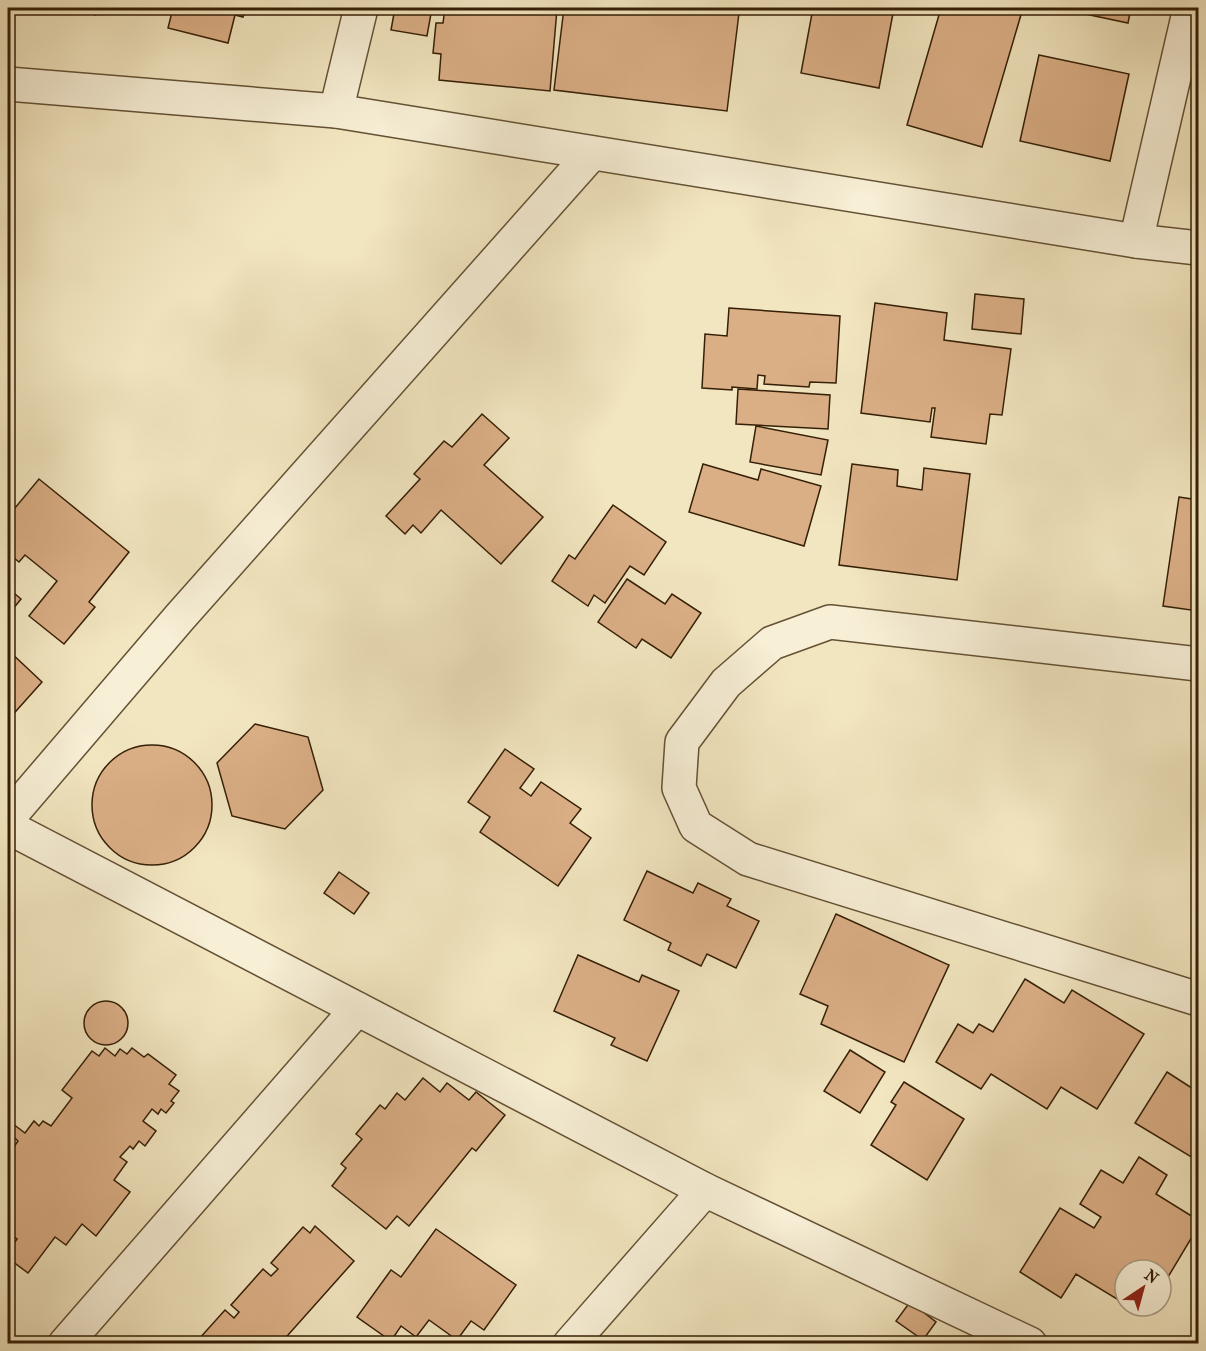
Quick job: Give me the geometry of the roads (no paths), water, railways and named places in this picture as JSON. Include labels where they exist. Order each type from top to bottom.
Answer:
[{"type":"street","points":[[336,111],[361,8]]},
{"type":"street","points":[[1136,241],[1190,8]]},
{"type":"street","points":[[8,84],[336,111],[1136,241],[1198,248]]},
{"type":"street","points":[[8,818],[180,617],[592,153]]},
{"type":"street","points":[[1198,664],[830,622],[772,643],[726,683],[682,742],[679,788],[696,826],[748,859],[1198,999]]},
{"type":"street","points":[[8,827],[705,1190],[1030,1344]]},
{"type":"street","points":[[65,1344],[357,1010]]},
{"type":"street","points":[[570,1344],[705,1190]]}]
